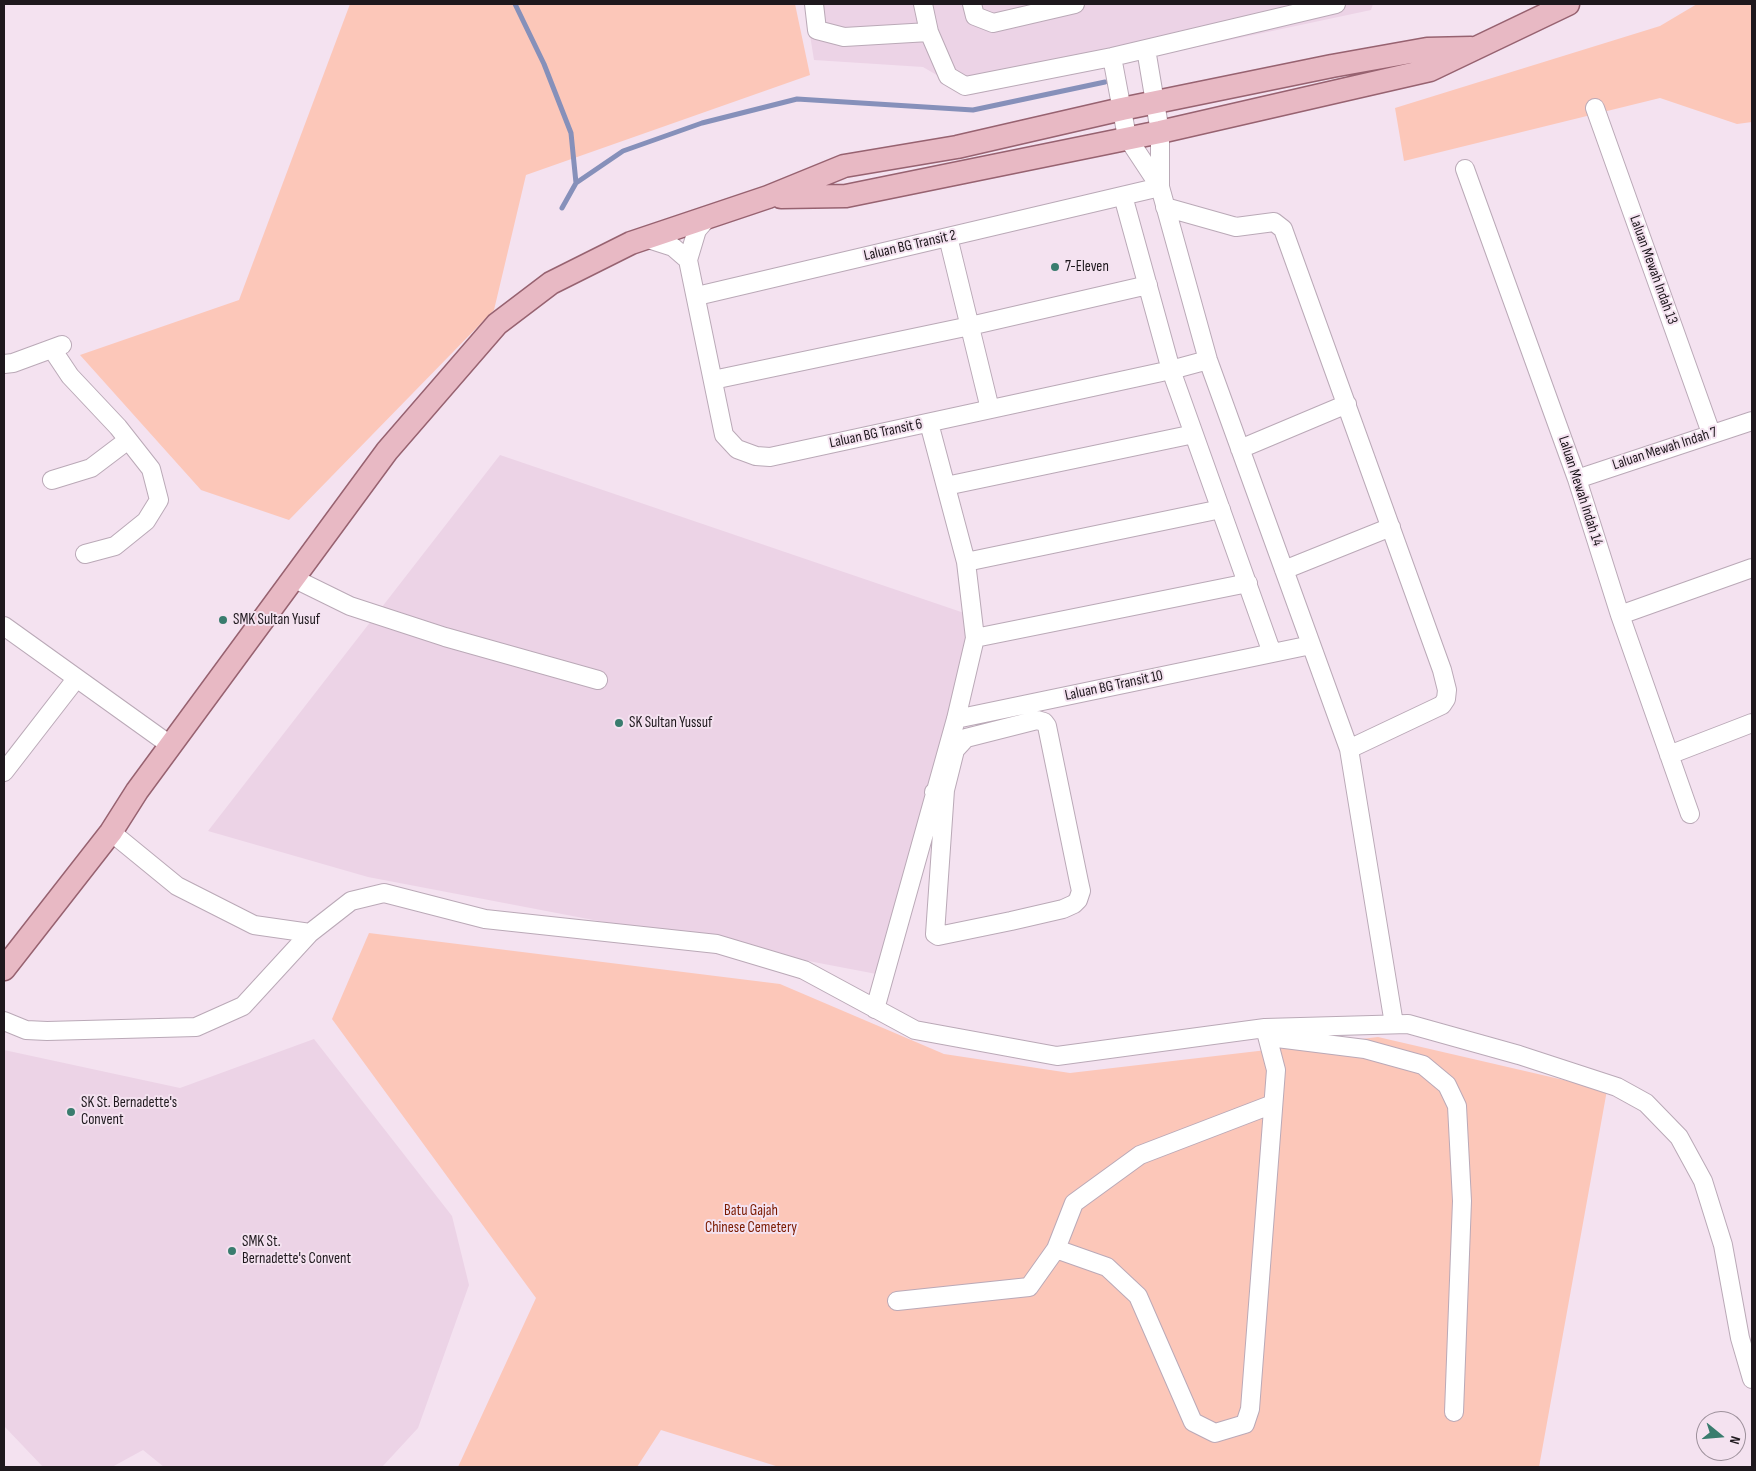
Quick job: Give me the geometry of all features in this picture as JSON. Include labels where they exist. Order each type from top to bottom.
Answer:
[{"type":"main road","points":[[768,197],[846,196],[1127,137],[1160,132],[1430,70],[1471,48],[1568,4]]},
{"type":"main road","points":[[4,969],[111,832],[170,745],[387,451],[498,324],[551,283],[645,238],[768,197],[844,166],[957,147],[1122,109],[1332,66],[1427,50],[1471,48]]},
{"type":"street","points":[[814,4],[818,30],[844,37],[929,32]]},
{"type":"street","points":[[923,4],[929,32],[948,76],[965,86],[1112,57],[1312,6],[1336,4]]},
{"type":"street","points":[[972,4],[975,16],[993,24],[1066,5]]},
{"type":"street","points":[[1146,49],[1160,132],[1160,187],[1208,360],[1349,749],[1394,1024]]},
{"type":"street","points":[[1112,57],[1127,137],[1160,187]]},
{"type":"street","name":"Laluan Mewah Indah 13","points":[[1595,108],[1711,433]]},
{"type":"street","name":"Laluan Mewah Indah 14","points":[[1465,169],[1577,479],[1620,615],[1690,814]]},
{"type":"street","name":"Laluan BG Transit 2","points":[[697,296],[1160,187]]},
{"type":"street","points":[[1123,196],[1172,370],[1272,653]]},
{"type":"street","points":[[1165,207],[1236,227],[1274,222],[1283,229],[1442,670],[1447,690],[1446,699],[1442,705],[1349,749]]},
{"type":"street","points":[[645,238],[673,247],[688,260],[697,230],[711,215]]},
{"type":"street","points":[[948,237],[990,409]]},
{"type":"street","name":"Laluan BG Transit 6","points":[[688,260],[697,296],[724,435],[737,449],[756,456],[770,457],[1172,370],[1208,360]]},
{"type":"street","points":[[714,380],[970,326],[1148,285]]},
{"type":"street","points":[[4,364],[13,363],[57,347],[70,376],[128,440],[150,469],[159,500],[146,521],[115,546],[85,554]]},
{"type":"street","points":[[1240,449],[1346,404]]},
{"type":"street","name":"Laluan Mewah Indah 7","points":[[1577,479],[1711,433],[1752,421]]},
{"type":"street","points":[[875,1009],[940,791],[955,750],[966,738],[1037,720],[1048,726],[1080,882],[1080,895],[1074,904],[1011,921],[938,936],[935,934],[940,791],[975,638],[966,562],[929,423]]},
{"type":"street","points":[[946,486],[1194,434]]},
{"type":"street","points":[[52,480],[91,468],[128,440]]},
{"type":"street","points":[[966,562],[1221,509]]},
{"type":"street","points":[[1284,570],[1391,527]]},
{"type":"street","points":[[1620,615],[1752,568]]},
{"type":"street","points":[[293,578],[350,606],[445,637],[598,680]]},
{"type":"street","points":[[975,638],[1248,584]]},
{"type":"street","points":[[4,626],[170,745]]},
{"type":"street","name":"Laluan BG Transit 10","points":[[956,718],[1311,645]]},
{"type":"street","points":[[4,772],[76,679]]},
{"type":"street","points":[[1669,756],[1752,723]]},
{"type":"street","points":[[111,832],[177,886],[245,921],[254,925],[310,933]]},
{"type":"street","points":[[4,1021],[26,1030],[47,1031],[196,1027],[243,1006],[310,933],[351,902],[384,893],[485,919],[717,944],[804,970],[914,1030],[1057,1056],[1266,1032],[1408,1024],[1519,1054],[1617,1087],[1646,1103],[1679,1136],[1703,1181],[1723,1245],[1740,1338],[1752,1379]]},
{"type":"street","points":[[1056,1249],[1107,1267],[1138,1296],[1193,1422],[1216,1433],[1245,1424],[1250,1409],[1276,1070],[1266,1032]]},
{"type":"street","points":[[1266,1032],[1365,1050],[1423,1065],[1447,1085],[1457,1106],[1462,1201],[1454,1412]]},
{"type":"street","points":[[897,1301],[1029,1287],[1056,1249],[1074,1203],[1140,1156],[1273,1104]]},
{"type":"shaded area","points":[[805,4],[1373,4],[1371,10],[971,95],[923,67],[814,60]]},
{"type":"shaded area","name":"SK Sultan Yussuf","points":[[500,455],[973,616],[887,976],[368,877],[208,831]]},
{"type":"shaded area","name":"SMK St. Bernadette's Convent","points":[[314,1039],[452,1216],[469,1285],[418,1428],[382,1467],[164,1467],[143,1450],[112,1467],[43,1467],[4,1426],[4,1050],[180,1088]]},
{"type":"green space","points":[[350,4],[795,4],[810,75],[526,175],[494,310],[289,520],[201,490],[80,355],[239,300]]},
{"type":"green space","points":[[1697,4],[1752,4],[1752,122],[1737,124],[1660,98],[1404,161],[1395,108],[1660,26]]},
{"type":"green space","name":"Batu Gajah Chinese Cemetery","points":[[369,933],[780,984],[944,1054],[1070,1073],[1378,1037],[1607,1090],[1539,1467],[779,1467],[661,1430],[637,1467],[458,1467],[536,1298],[332,1019]]},
{"type":"waterway","points":[[515,4],[544,64],[571,133],[576,183],[562,208]]},
{"type":"waterway","points":[[576,183],[623,151],[702,123],[797,99],[973,110],[1105,82]]},
{"type":"place","name":"7-Eleven","points":[[1055,267]]},
{"type":"place","name":"SMK Sultan Yusuf","points":[[223,620]]},
{"type":"place","name":"SK Sultan Yussuf","points":[[619,723]]},
{"type":"place","name":"SK St. Bernadette's Convent","points":[[71,1112]]},
{"type":"place","name":"SMK St. Bernadette's Convent","points":[[232,1251]]}]
